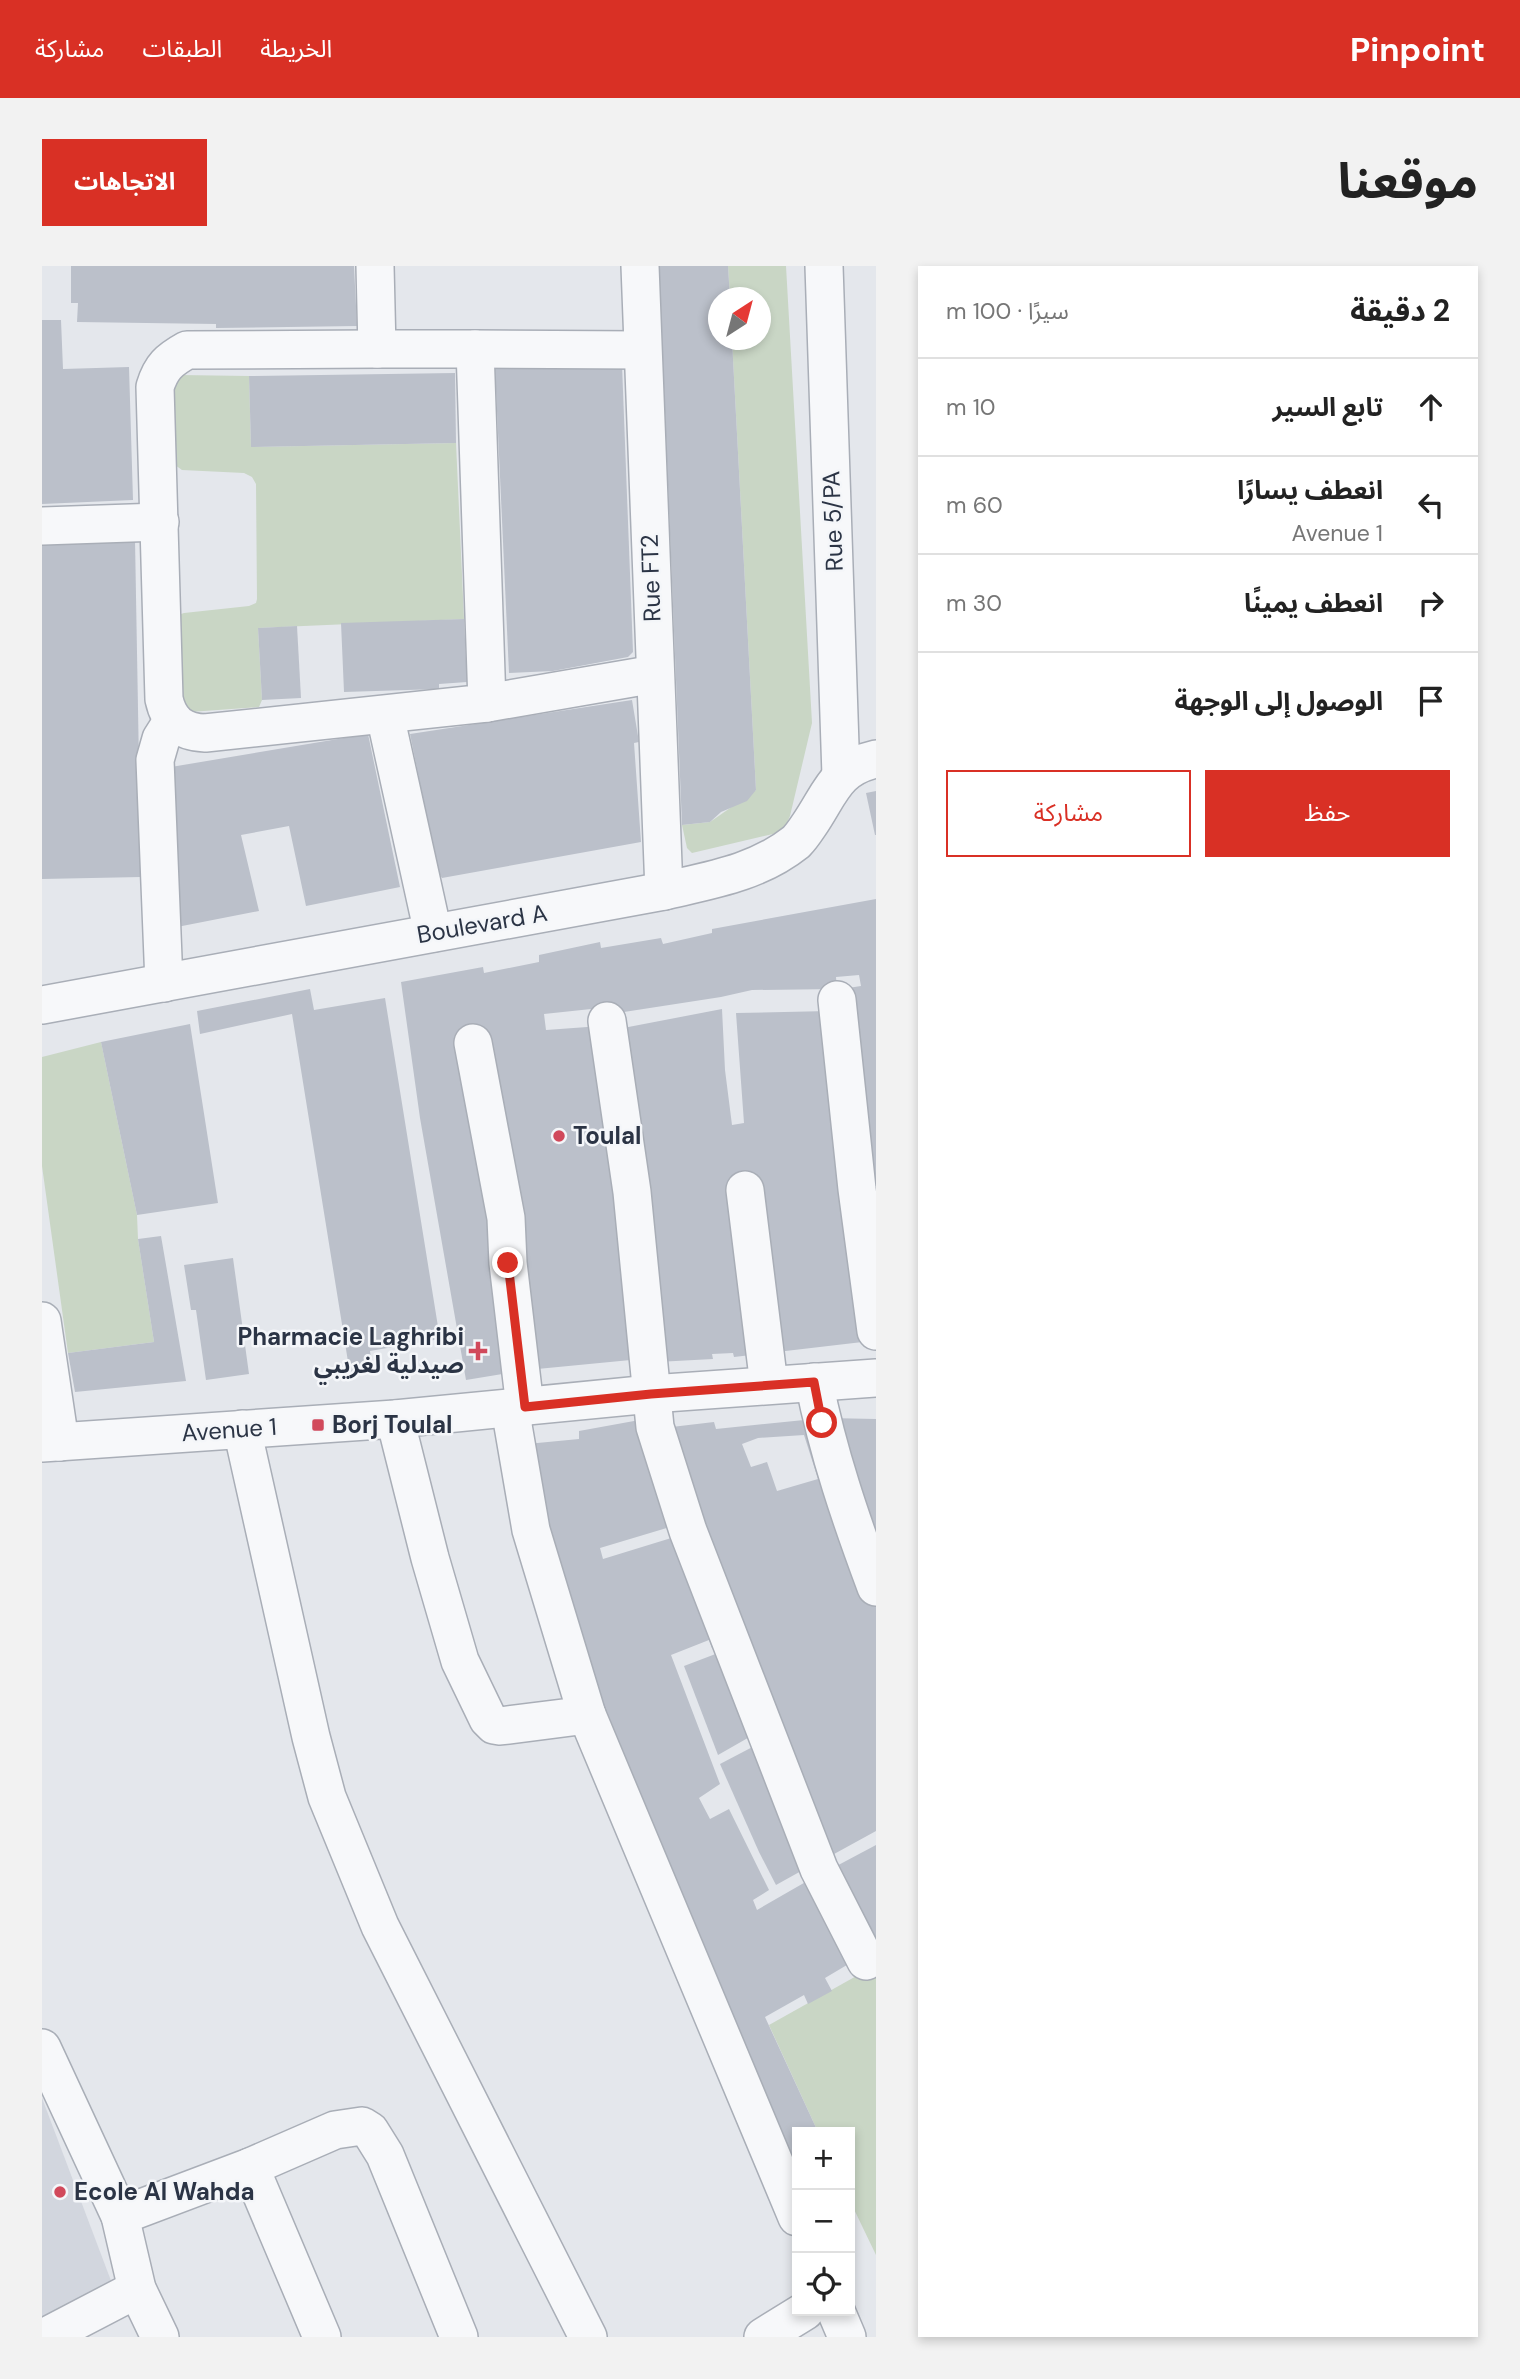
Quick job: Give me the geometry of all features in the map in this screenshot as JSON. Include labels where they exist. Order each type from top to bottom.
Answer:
[{"type":"street","points":[[375,266],[377,349]]},
{"type":"street","name":"Rue FT2","points":[[640,266],[664,891]]},
{"type":"street","name":"Rue 5/PA","points":[[824,266],[841,776]]},
{"type":"street","points":[[475,349],[487,703]]},
{"type":"street","points":[[642,350],[187,350],[170,359],[160,370],[155,387],[164,699],[166,710],[181,728],[205,733],[487,703],[654,674]]},
{"type":"street","points":[[42,526],[160,522]]},
{"type":"street","points":[[385,715],[433,933]]},
{"type":"street","points":[[164,983],[155,760],[161,739],[173,720]]},
{"type":"street","name":"Boulevard A","points":[[42,1005],[664,891],[732,875],[771,860],[799,839],[841,776],[852,766],[876,759]]},
{"type":"street","points":[[837,1000],[857,1189],[876,1331]]},
{"type":"street","points":[[607,1021],[632,1192],[655,1427],[688,1531],[819,1869],[866,1961]]},
{"type":"street","points":[[473,1043],[506,1218],[517,1408],[531,1530],[587,1715],[792,2205]]},
{"type":"street","points":[[745,1189],[769,1385]]},
{"type":"street","points":[[42,1321],[51,1442]]},
{"type":"street","name":"Avenue 1","points":[[51,1442],[395,1419],[651,1394],[876,1378]]},
{"type":"street","points":[[814,1382],[822,1423],[846,1504],[876,1587]]},
{"type":"street","points":[[395,1419],[430,1558],[460,1661],[488,1719],[494,1725],[500,1726],[587,1715]]},
{"type":"street","points":[[242,1429],[327,1797],[380,1926],[588,2337]]},
{"type":"street","points":[[42,2048],[120,2216],[137,2288],[160,2337]]},
{"type":"street","points":[[120,2216],[250,2167],[335,2130],[362,2126],[370,2131],[385,2155],[459,2337]]},
{"type":"street","points":[[250,2167],[322,2337]]},
{"type":"street","points":[[45,2337],[137,2288]]},
{"type":"street","points":[[764,2337],[797,2316]]},
{"type":"street","points":[[838,2316],[847,2337]]},
{"type":"shaded area","name":"Ecole Al Wahda","points":[[42,2098],[113,2286],[42,2321]]},
{"type":"green space","points":[[728,266],[786,266],[812,723],[785,827],[773,834],[692,853],[687,848],[682,825],[710,822],[756,790],[733,350],[771,350],[771,287],[729,287]]},
{"type":"green space","points":[[249,376],[251,447],[456,443],[464,619],[258,628],[262,700],[259,707],[190,712],[182,706],[178,615],[249,606],[256,603],[257,599],[256,484],[252,477],[244,473],[182,470],[175,465],[171,459],[174,377]]},
{"type":"green space","points":[[101,1042],[137,1215],[138,1239],[154,1342],[68,1353],[42,1166],[42,1057]]},
{"type":"green space","points":[[876,1965],[876,2255],[855,2211],[855,2127],[816,2127],[769,2025]]},
{"type":"building","points":[[71,266],[354,266],[357,326],[216,328],[216,324],[77,322],[78,303],[71,303]]},
{"type":"building","points":[[659,266],[728,266],[729,287],[708,287],[708,350],[733,350],[756,790],[747,801],[721,812],[710,822],[682,825]]},
{"type":"building","points":[[42,320],[61,320],[63,369],[129,367],[133,500],[42,504]]},
{"type":"building","points":[[622,365],[633,652],[628,657],[553,671],[509,673],[495,367]]},
{"type":"building","points":[[455,373],[456,443],[251,447],[249,376]]},
{"type":"building","points":[[135,540],[141,877],[42,879],[42,544]]},
{"type":"building","points":[[464,619],[467,682],[439,684],[439,689],[344,692],[341,623]]},
{"type":"building","points":[[297,626],[301,698],[262,700],[258,628]]},
{"type":"building","points":[[632,700],[639,742],[634,743],[641,842],[442,878],[438,872],[410,734]]},
{"type":"building","points":[[368,734],[400,887],[306,906],[289,826],[241,835],[259,911],[177,927],[171,767]]},
{"type":"building","points":[[876,791],[876,835],[875,835],[866,793]]},
{"type":"building","name":"Toulal","points":[[876,899],[876,1183],[868,1184],[848,988],[861,986],[859,975],[836,977],[837,989],[752,990],[611,1014],[610,1007],[544,1014],[546,1030],[601,1026],[641,1359],[527,1370],[466,1380],[420,1118],[401,982],[483,967],[484,973],[539,962],[539,955],[600,942],[601,948],[661,938],[663,944],[712,933],[712,929]]},
{"type":"building","points":[[310,989],[314,1010],[385,998],[440,1339],[370,1351],[373,1372],[350,1374],[292,1014],[200,1034],[197,1011]]},
{"type":"building","name":"Toulal","points":[[722,1009],[725,1070],[732,1125],[744,1123],[736,1013],[829,1011],[871,1341],[734,1357],[733,1353],[712,1354],[713,1359],[657,1362],[618,1029]]},
{"type":"building","points":[[190,1024],[218,1203],[137,1215],[101,1042]]},
{"type":"building","points":[[161,1236],[186,1381],[75,1392],[68,1353],[154,1342],[138,1239]]},
{"type":"building","points":[[233,1258],[249,1374],[206,1380],[196,1310],[191,1310],[184,1265]]},
{"type":"building","points":[[828,1418],[876,1419],[876,1558]]},
{"type":"building","points":[[645,1419],[680,1524],[600,1548],[603,1559],[681,1535],[725,1642],[712,1648],[709,1640],[671,1655],[720,1784],[699,1798],[710,1819],[729,1809],[769,1890],[753,1900],[757,1910],[816,1876],[857,1959],[825,1978],[832,1991],[808,2004],[804,1995],[765,2017],[816,2127],[792,2127],[792,2181],[586,1673],[527,1444],[579,1439],[579,1431]]},
{"type":"building","points":[[814,1419],[841,1510],[876,1607],[876,1831],[825,1859],[663,1428],[714,1422],[716,1429]],"holes":[[[804,1435],[818,1479],[777,1491],[767,1462],[751,1467],[742,1444],[758,1438]]]},
{"type":"building","points":[[726,1650],[760,1731],[718,1755],[684,1666]]},
{"type":"building","points":[[762,1742],[812,1865],[776,1885],[720,1764]]},
{"type":"building","points":[[876,1845],[876,1950],[829,1870]]},
{"type":"place","name":"Toulal","points":[[559,1136]]},
{"type":"place","name":"Pharmacie Laghribi صيدلية لغريبي","points":[[478,1351]]},
{"type":"place","name":"Borj Toulal","points":[[318,1425]]},
{"type":"place","name":"Ecole Al Wahda","points":[[60,2192]]},
{"type":"route","points":[[508,1263],[525,1407],[814,1382],[822,1423]]}]
